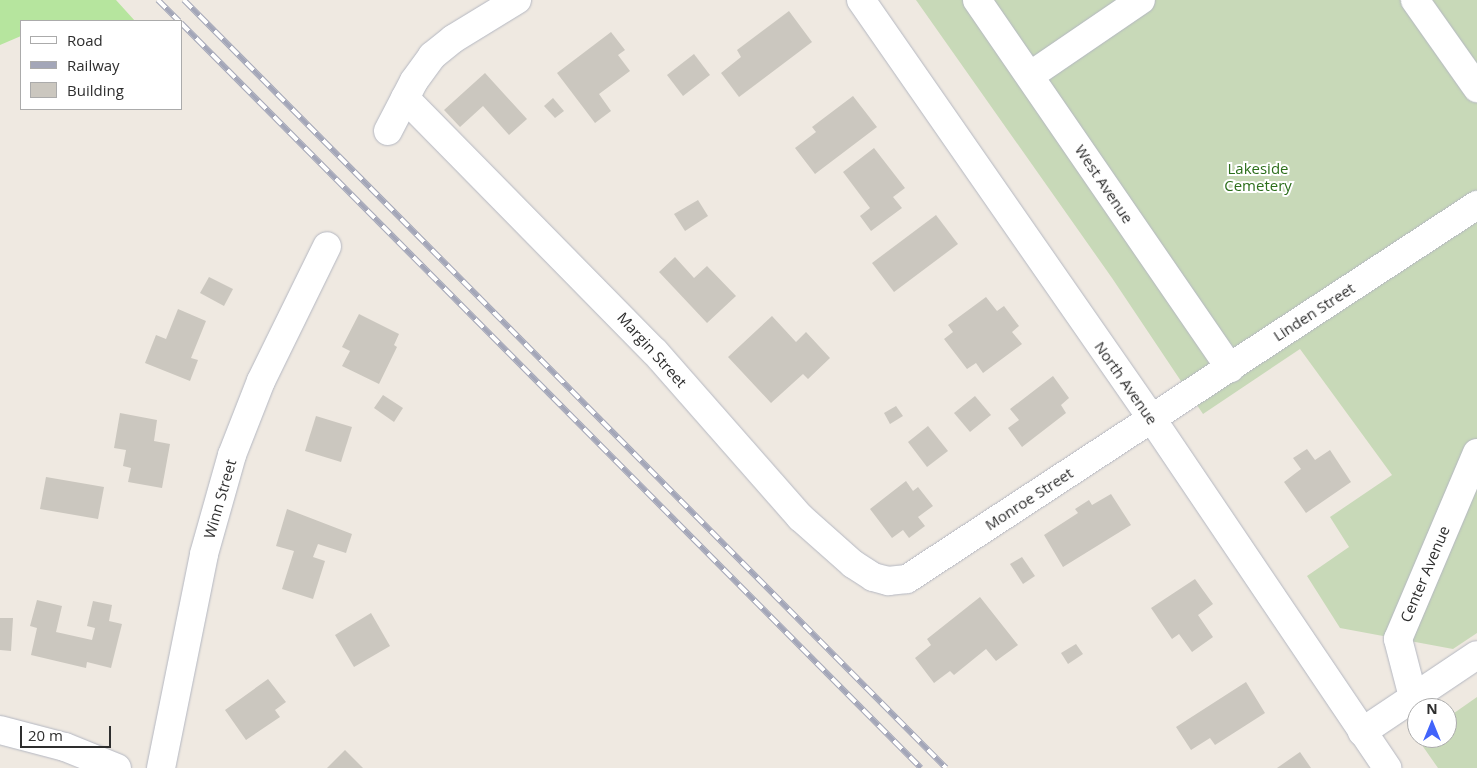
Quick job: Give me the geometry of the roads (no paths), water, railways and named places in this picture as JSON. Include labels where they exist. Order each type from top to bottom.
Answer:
[{"type":"street","points":[[388,131],[423,68],[442,48],[517,0]]},
{"type":"street","name":"North Avenue","points":[[861,0],[1152,419],[1387,768]]},
{"type":"street","name":"West Avenue","points":[[977,0],[1230,368]]},
{"type":"street","points":[[1030,75],[1140,0]]},
{"type":"street","points":[[1415,0],[1477,88]]},
{"type":"street","name":"Margin Street","points":[[405,98],[655,352],[800,517],[863,572],[881,580],[907,579]]},
{"type":"street","name":"Linden Street","points":[[1152,419],[1477,205]]},
{"type":"street","name":"Winn Street","points":[[161,768],[204,554],[232,455],[264,373],[327,246]]},
{"type":"street","name":"Monroe Street","points":[[907,579],[1152,419]]},
{"type":"street","name":"Center Avenue","points":[[1413,697],[1398,639],[1477,453]]},
{"type":"street","points":[[1362,732],[1477,655]]},
{"type":"street","points":[[0,730],[65,747],[117,768]]},
{"type":"railway","points":[[158,0],[178,20]]},
{"type":"railway","points":[[184,0],[946,768]]},
{"type":"railway","points":[[182,24],[921,768]]},
{"type":"park label","name":"Lakeside Cemetery","points":[[1258,176]]}]
